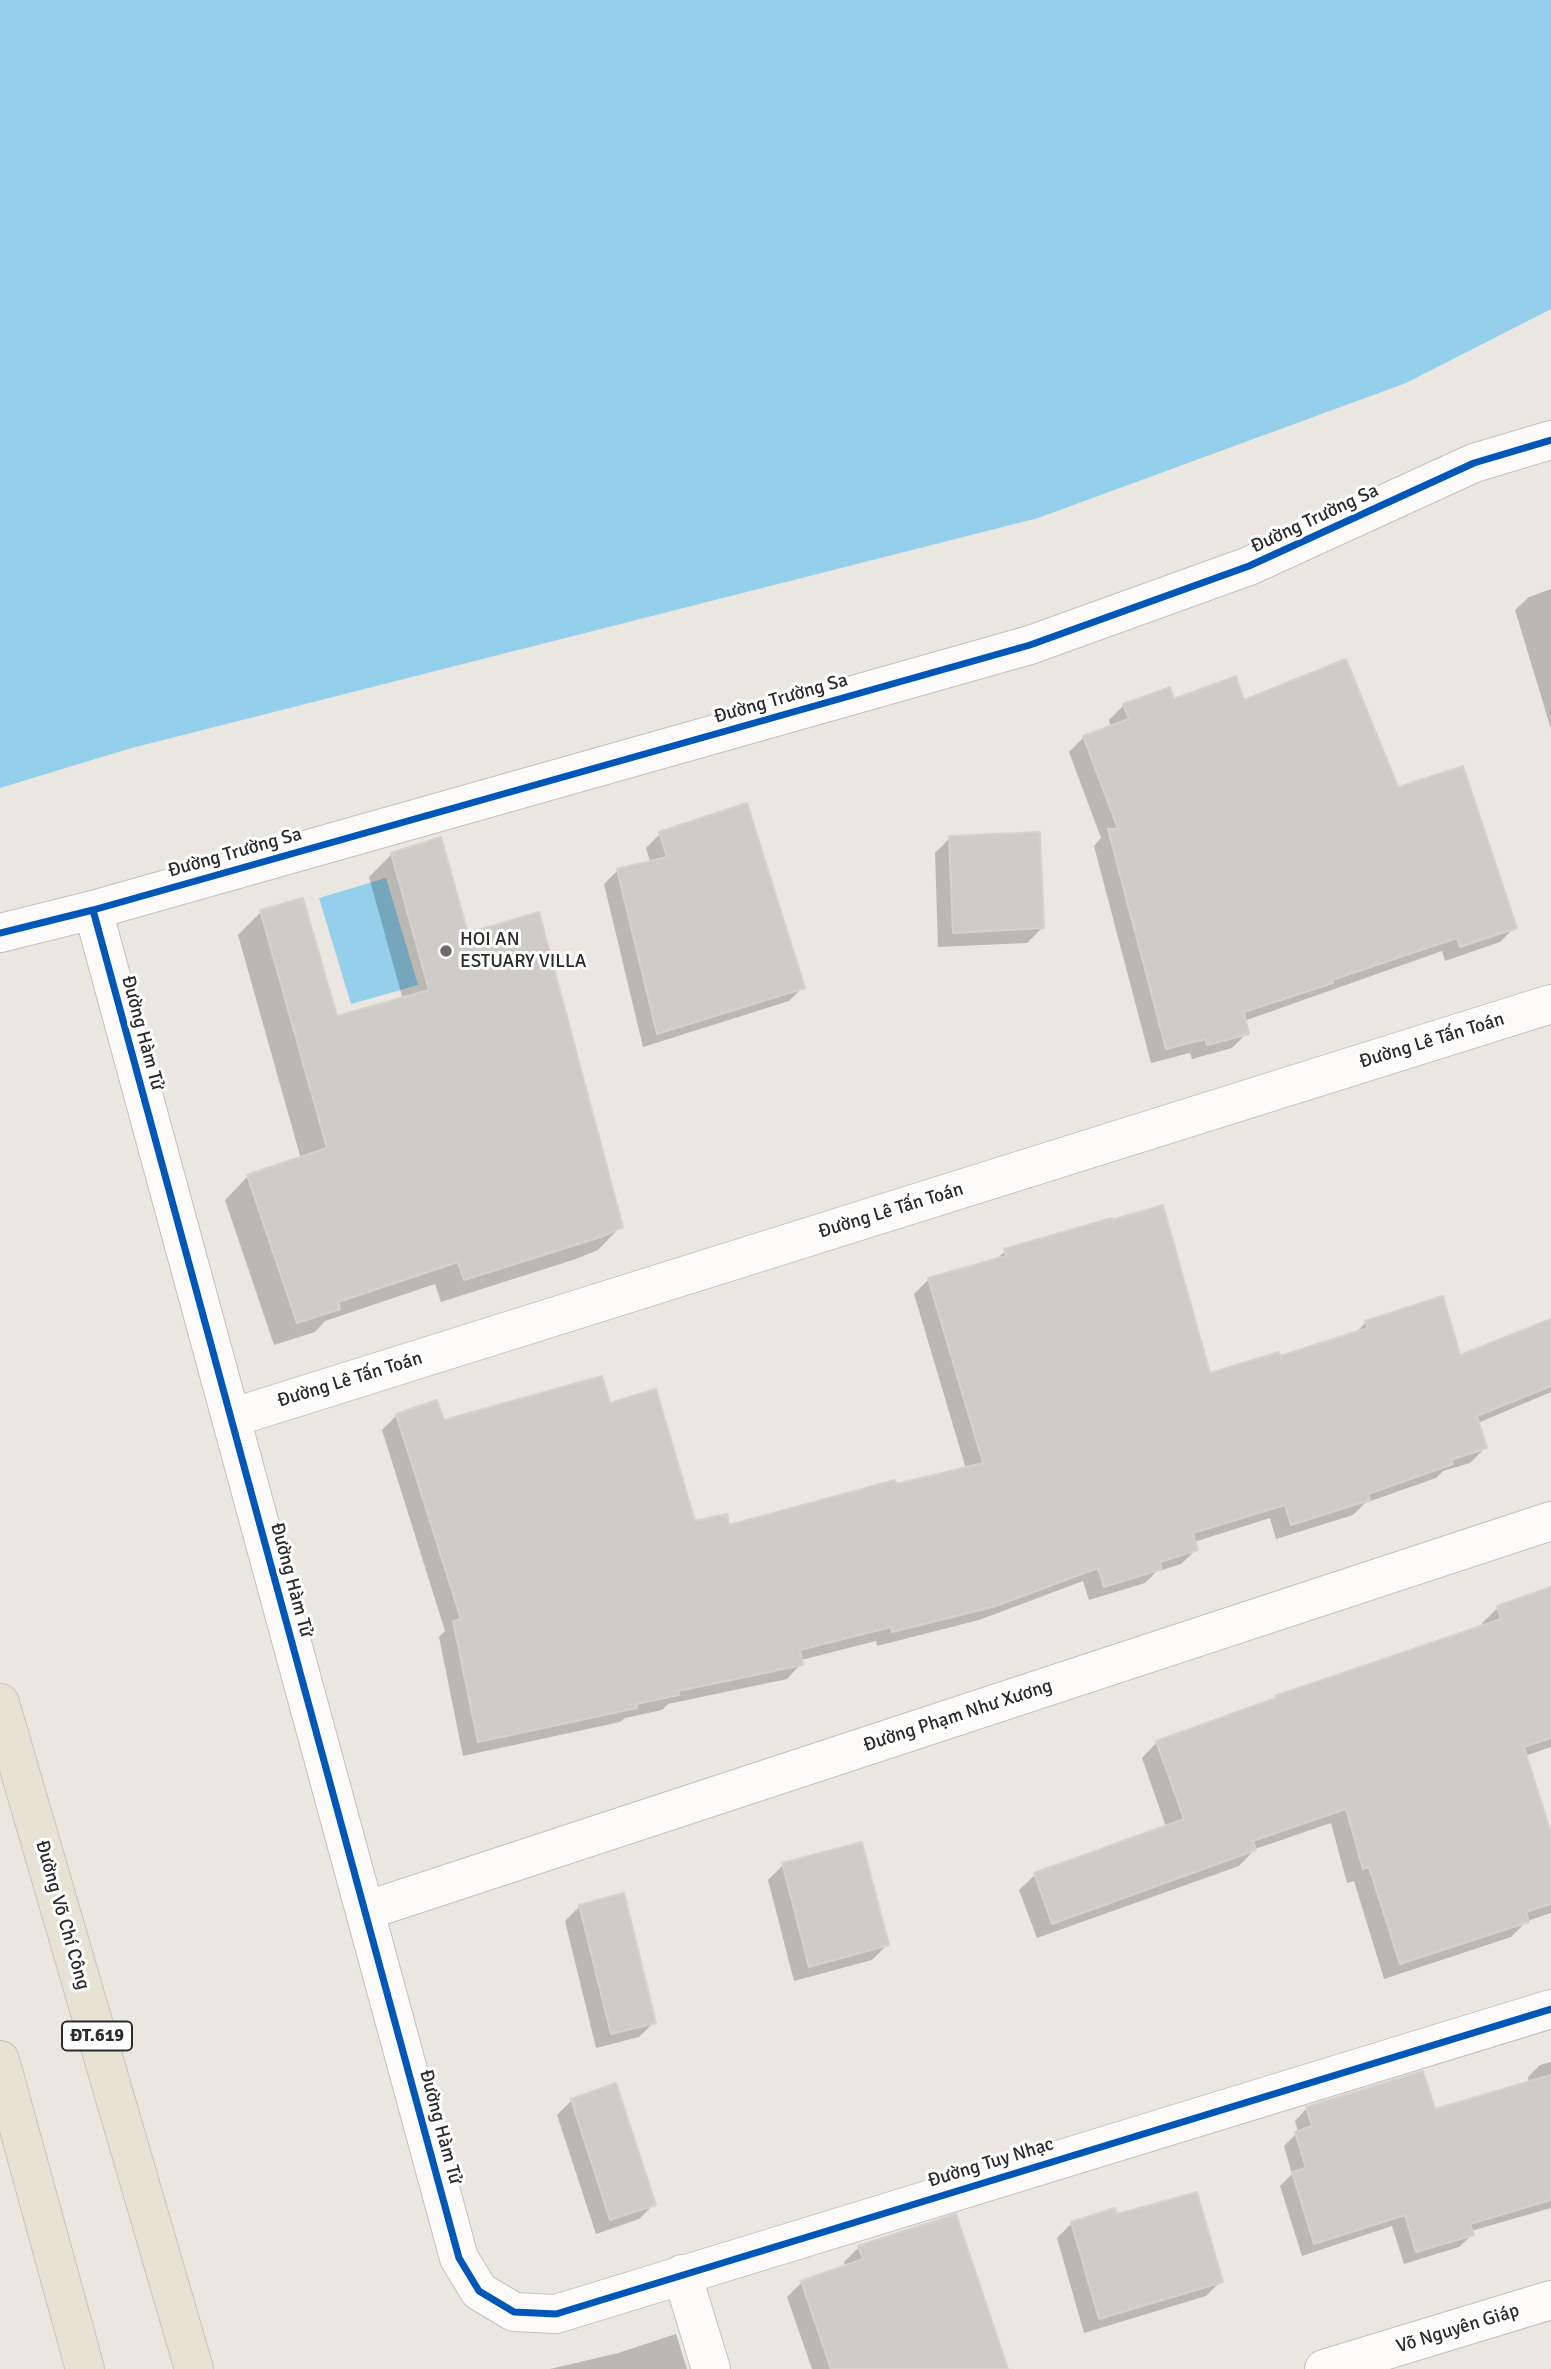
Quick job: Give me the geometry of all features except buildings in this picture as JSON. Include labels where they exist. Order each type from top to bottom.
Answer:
[{"type":"main road","name":"Đường Võ Chí Công","points":[[0,1703],[194,2369]]},
{"type":"main road","points":[[0,2060],[85,2369]]},
{"type":"street","name":"Đường Trường Sa","points":[[0,933],[93,910],[1030,645],[1249,566],[1474,463],[1551,440]]},
{"type":"street","name":"Đường Hàm Tử","points":[[93,910],[459,2258]]},
{"type":"street","name":"Đường Lê Tấn Toán","points":[[231,1418],[1551,1004]]},
{"type":"street","name":"Đường Phạm Như Xương","points":[[365,1912],[1551,1521]]},
{"type":"street","name":"Đường Tuy Nhạc","points":[[459,2258],[479,2291],[514,2312],[555,2314],[1551,2008]]},
{"type":"street","points":[[682,2274],[710,2369]]},
{"type":"street","name":"Võ Nguyên Giáp","points":[[1324,2369],[1551,2300]]},
{"type":"water","points":[[0,0],[1551,0],[1551,309],[1406,383],[1038,518],[128,749],[0,788]]},
{"type":"water","points":[[386,878],[418,985],[351,1004],[319,898]]},
{"type":"cycle path","points":[[0,933],[93,910],[1030,645],[1249,566],[1474,463],[1551,440]]},
{"type":"cycle path","points":[[93,910],[459,2258],[479,2291],[514,2312],[556,2314],[1551,2009]]},
{"type":"place","name":"HOI AN ESTUARY VILLA","points":[[446,951]]}]
